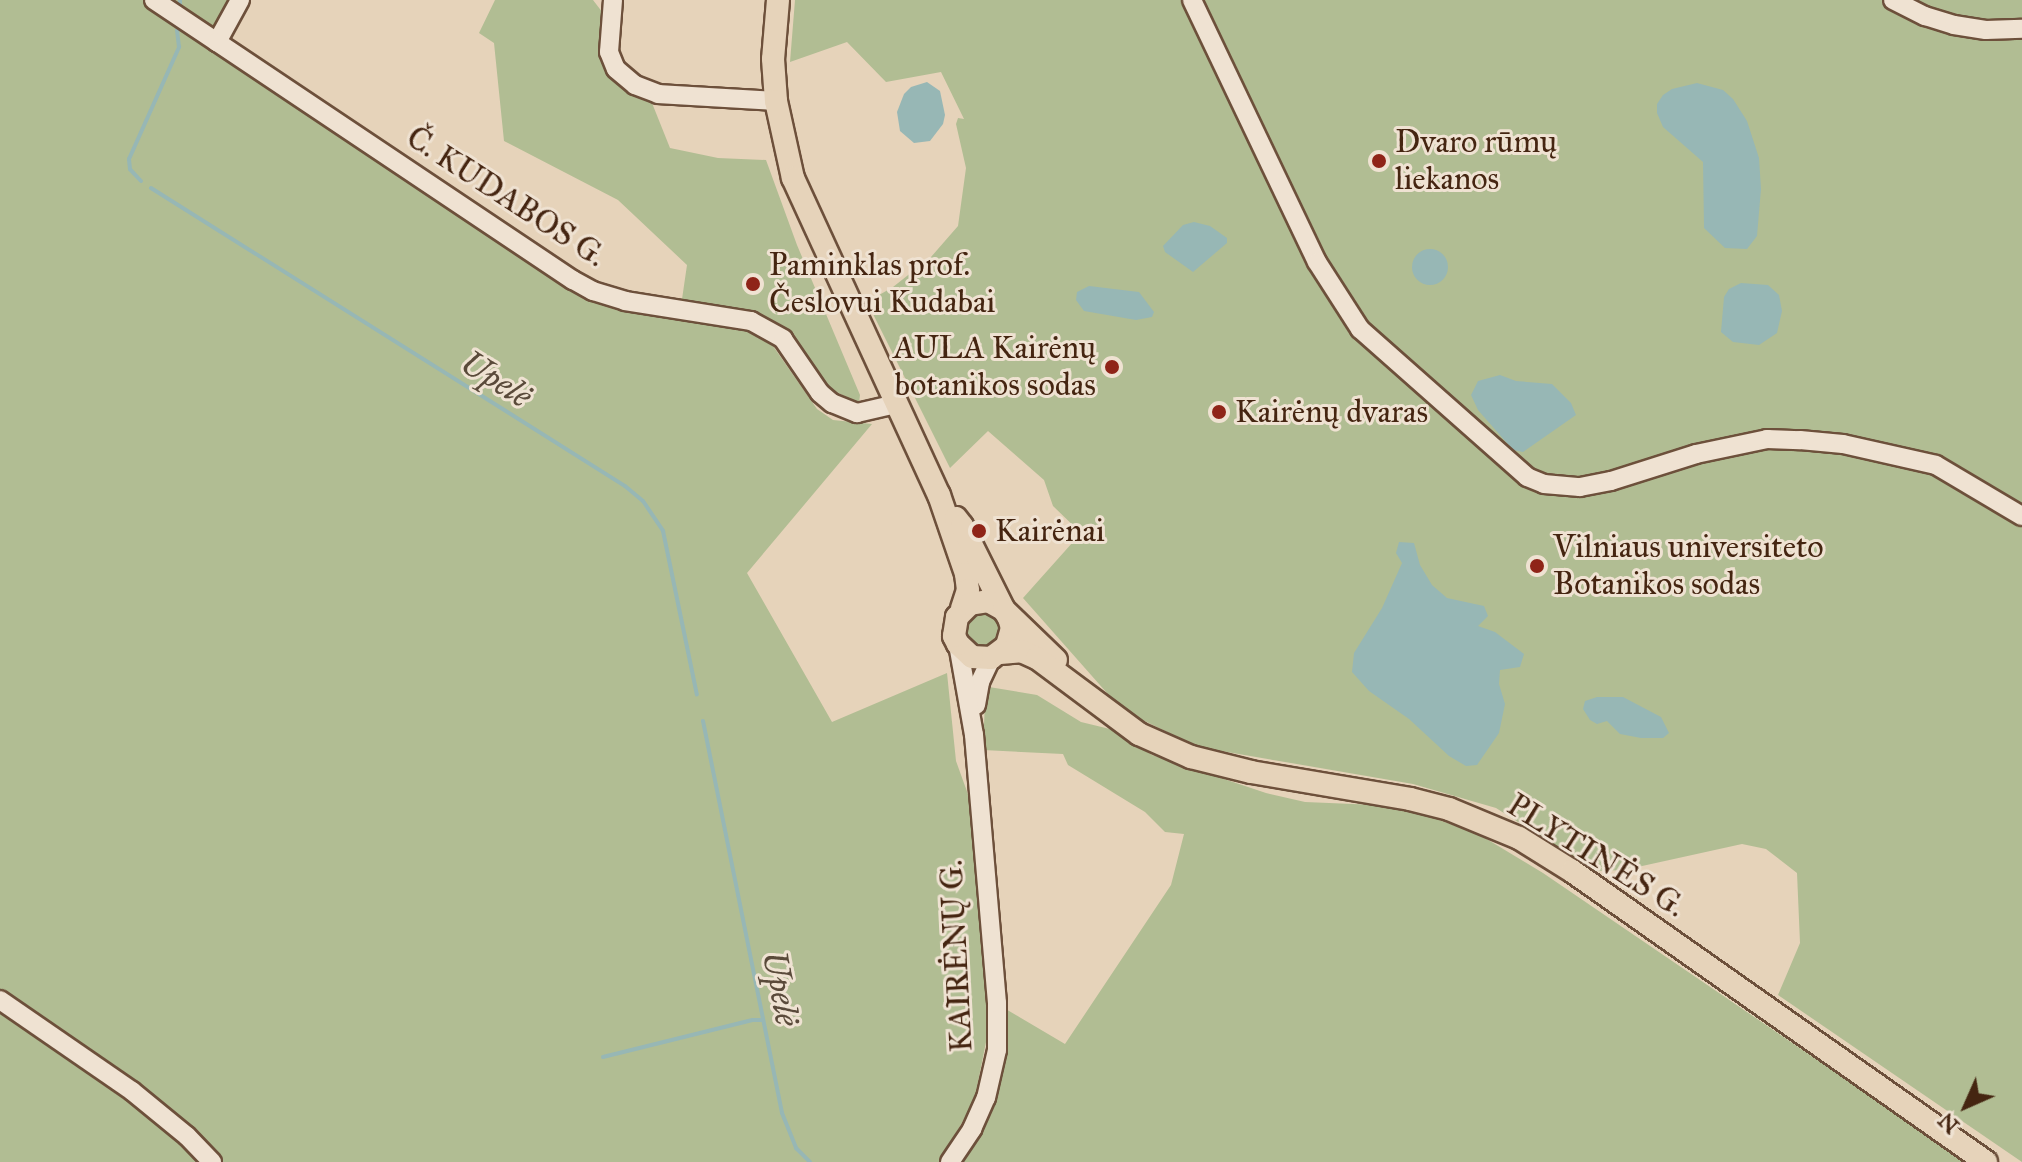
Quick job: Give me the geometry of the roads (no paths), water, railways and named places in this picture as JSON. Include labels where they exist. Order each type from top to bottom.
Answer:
[{"type":"main road","points":[[778,0],[773,59],[776,101],[793,178],[939,495],[966,574],[968,590],[954,626],[958,644],[972,657],[996,655],[1007,646],[1012,628],[962,526],[939,495]]},
{"type":"main road","points":[[962,609],[979,601],[988,601],[1004,610]]},
{"type":"main road","name":"PLYTINĖS G.","points":[[1004,610],[1083,691]]},
{"type":"main road","name":"PLYTINĖS G.","points":[[996,655],[1021,651],[1037,658],[1139,734],[1191,757],[1251,772],[1410,799],[1449,809],[1519,838],[1572,871],[1986,1162]]},
{"type":"street","name":"Č. KUDABOS G.","points":[[154,0],[593,291],[625,301],[751,321],[783,339],[820,393],[832,403],[857,413],[896,404]]},
{"type":"street","points":[[217,42],[240,0]]},
{"type":"street","points":[[613,0],[609,52],[616,69],[635,85],[658,94],[776,101]]},
{"type":"street","points":[[1192,0],[1317,262],[1360,329],[1527,477],[1544,484],[1580,487],[1753,442],[1800,440],[1843,444],[1936,465],[2022,516]]},
{"type":"street","points":[[1893,0],[1925,16],[1954,25],[1986,30],[2022,29]]},
{"type":"street","name":"KAIRĖNŲ G.","points":[[950,1162],[972,1129],[986,1098],[997,1050],[997,1003],[974,735],[958,644]]},
{"type":"street","name":"KAIRĖNŲ G.","points":[[974,735],[980,682],[996,655]]},
{"type":"street","points":[[0,1000],[132,1091],[187,1136],[212,1162]]},
{"type":"water","points":[[927,82],[940,91],[945,115],[943,124],[930,141],[914,143],[900,131],[897,112],[904,94],[911,87]]},
{"type":"water","points":[[1697,83],[1723,90],[1733,99],[1747,121],[1759,158],[1761,189],[1757,236],[1747,249],[1725,248],[1704,228],[1703,162],[1663,127],[1657,113],[1657,104],[1663,95],[1672,89]]},
{"type":"water","points":[[1194,222],[1210,226],[1227,238],[1227,243],[1193,272],[1165,252],[1163,246],[1183,225]]},
{"type":"water","points":[[1430,249],[1442,255],[1448,267],[1442,279],[1430,285],[1418,279],[1412,267],[1418,255]]},
{"type":"water","points":[[1741,283],[1768,285],[1779,295],[1782,311],[1777,333],[1759,345],[1733,342],[1721,332],[1724,297],[1729,289]]},
{"type":"water","points":[[1089,286],[1139,292],[1154,312],[1152,317],[1136,320],[1084,311],[1076,300],[1077,292]]},
{"type":"water","points":[[1500,375],[1516,381],[1552,384],[1571,403],[1576,415],[1523,452],[1513,450],[1478,410],[1471,395],[1478,381]]},
{"type":"water","points":[[1399,542],[1414,543],[1420,565],[1432,585],[1447,598],[1484,606],[1488,616],[1478,626],[1495,632],[1524,654],[1520,667],[1500,670],[1499,684],[1505,704],[1499,733],[1477,765],[1466,766],[1449,756],[1409,719],[1369,691],[1352,672],[1354,653],[1382,608],[1402,563],[1396,553]]},
{"type":"water","points":[[1597,697],[1623,697],[1661,717],[1669,733],[1663,738],[1641,738],[1620,734],[1607,721],[1597,724],[1583,709],[1585,701]]},
{"type":"waterway","name":"Upelė","points":[[180,0],[180,6]]},
{"type":"waterway","name":"Upelė","points":[[141,181],[130,169],[129,159],[179,47],[177,30]]},
{"type":"waterway","name":"Upelė","points":[[151,188],[625,486],[643,501],[663,531],[697,695]]},
{"type":"waterway","name":"Upelė","points":[[703,721],[782,1113],[796,1148],[810,1162]]},
{"type":"waterway","points":[[603,1057],[763,1020]]},
{"type":"place","name":"Dvaro rūmų liekanos","points":[[1379,161]]},
{"type":"place","name":"Paminklas prof. Česlovui Kudabai","points":[[753,284]]},
{"type":"place","name":"AULA Kairėnų botanikos sodas","points":[[1112,367]]},
{"type":"place","name":"Kairėnų dvaras","points":[[1219,412]]},
{"type":"place","name":"Kairėnai","points":[[979,531]]},
{"type":"place","name":"Vilniaus universiteto Botanikos sodas","points":[[1537,566]]}]
